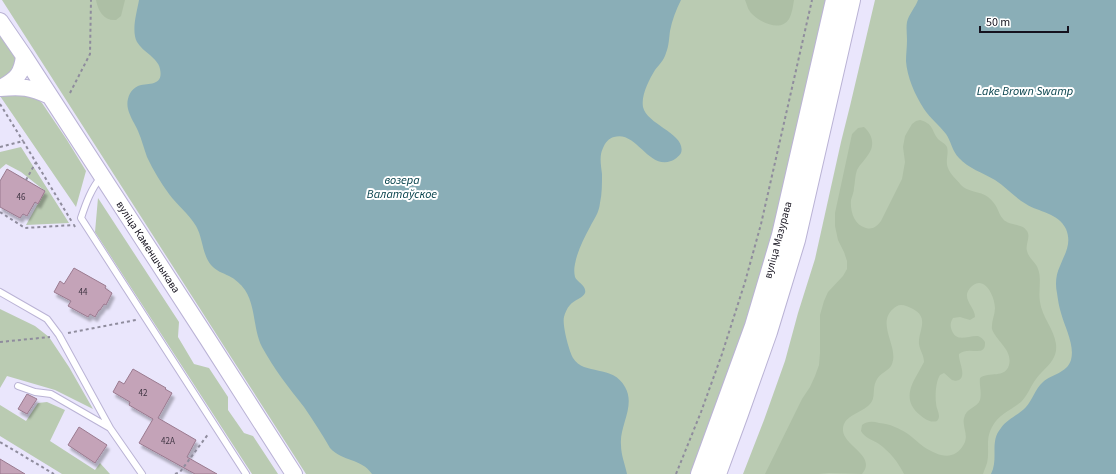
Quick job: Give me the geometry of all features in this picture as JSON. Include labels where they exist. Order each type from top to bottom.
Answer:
[{"type":"main road","name":"вуліца Мазурава","points":[[700,474],[754,326],[781,235],[835,0]]},
{"type":"main road","name":"вуліца Мазурава","points":[[717,474],[768,332],[796,240],[851,0]]},
{"type":"street","name":"вуліца Каменшчыкава","points":[[2,25],[24,56],[212,345],[294,474]]},
{"type":"street","points":[[0,88],[14,81],[19,75],[23,65],[24,56]]},
{"type":"street","points":[[0,88],[18,86],[36,90],[50,96]]},
{"type":"lane","points":[[101,176],[94,186],[81,218],[246,474]]},
{"type":"lane","points":[[0,292],[47,319],[59,335],[110,428],[142,474]]},
{"type":"lane","points":[[18,386],[35,392],[50,394],[110,428]]},
{"type":"path","points":[[70,93],[90,54],[91,0]]},
{"type":"path","points":[[676,474],[722,354],[745,282],[761,224],[812,0]]},
{"type":"path","points":[[0,104],[79,232]]},
{"type":"path","points":[[0,147],[23,141]]},
{"type":"path","points":[[26,180],[36,162]]},
{"type":"path","points":[[0,212],[25,228],[74,225]]},
{"type":"path","points":[[0,342],[49,337],[141,319]]},
{"type":"path","points":[[176,474],[180,472],[209,433]]},
{"type":"path","points":[[0,442],[54,474]]},
{"type":"shaded area","name":"возера Валатаўское","points":[[2,0],[829,0],[772,248],[692,474],[306,474]]},
{"type":"shaded area","points":[[96,0],[125,0],[121,16],[116,20],[108,19],[98,8]]},
{"type":"shaded area","points":[[745,0],[794,0],[789,19],[785,23],[776,26],[760,20],[752,14]]},
{"type":"shaded area","points":[[875,0],[1116,0],[1116,474],[743,474],[785,361],[815,259]]},
{"type":"shaded area","points":[[0,35],[14,54],[17,67],[0,81]]},
{"type":"shaded area","points":[[21,92],[33,95],[42,103],[86,171],[76,207],[0,96]]},
{"type":"shaded area","points":[[920,120],[930,125],[938,139],[947,147],[948,168],[961,185],[991,199],[1003,219],[1009,223],[1025,228],[1027,231],[1027,251],[1039,273],[1039,294],[1041,307],[1055,339],[1056,350],[1053,360],[1036,379],[1021,402],[1001,416],[992,427],[988,441],[988,458],[983,474],[904,474],[887,450],[867,437],[861,431],[862,425],[872,422],[891,425],[905,432],[924,447],[935,453],[946,456],[956,453],[964,444],[966,437],[964,421],[965,415],[979,403],[980,400],[980,378],[1004,372],[1009,365],[1010,360],[1009,355],[992,329],[995,303],[991,293],[985,285],[977,283],[968,290],[967,294],[967,298],[975,317],[970,320],[960,317],[953,318],[951,326],[954,335],[957,337],[964,338],[978,336],[985,342],[985,347],[980,351],[967,351],[959,354],[962,375],[959,380],[952,380],[944,373],[940,375],[936,392],[936,406],[939,417],[937,421],[928,420],[915,410],[910,400],[910,389],[924,362],[919,344],[922,325],[921,316],[913,309],[904,305],[898,306],[888,315],[887,322],[887,329],[893,350],[892,364],[876,381],[872,402],[849,418],[844,426],[843,431],[845,437],[866,462],[866,468],[862,474],[765,474],[815,376],[819,365],[820,315],[824,301],[828,292],[843,276],[847,269],[847,261],[838,240],[835,226],[835,213],[852,134],[858,128],[864,127],[869,133],[872,141],[872,148],[870,152],[857,170],[851,204],[852,213],[858,224],[866,228],[873,228],[881,221],[902,179],[905,162],[903,147],[905,136],[912,124]]},
{"type":"shaded area","points":[[21,147],[69,223],[26,225],[45,191],[21,172],[6,164],[0,169],[0,152]]},
{"type":"shaded area","points":[[98,198],[179,322],[178,337],[194,364],[209,368],[228,397],[228,410],[244,433],[253,436],[278,474],[252,474],[95,232]]},
{"type":"shaded area","points":[[0,309],[35,326],[49,337],[69,367],[93,409],[55,390],[7,376],[0,388]]},
{"type":"shaded area","points":[[47,402],[65,410],[50,441],[95,470],[100,463],[110,474],[62,474],[0,436],[0,405],[26,421],[38,403]]},
{"type":"water","name":"возера Валатаўское","points":[[139,0],[681,0],[672,23],[668,48],[665,56],[648,83],[644,93],[643,107],[651,119],[678,140],[681,146],[681,153],[674,160],[663,162],[649,156],[636,144],[622,136],[614,137],[606,143],[601,157],[602,185],[599,207],[581,245],[574,267],[575,277],[585,288],[585,293],[569,306],[564,317],[566,338],[573,358],[584,367],[613,375],[620,380],[628,394],[628,409],[621,438],[622,452],[627,474],[372,474],[363,465],[340,456],[330,448],[321,432],[277,371],[262,347],[257,333],[249,297],[245,290],[236,280],[217,270],[208,261],[196,226],[166,190],[154,172],[147,157],[127,106],[128,99],[132,90],[138,86],[154,83],[160,79],[161,75],[157,63],[140,46],[135,37],[135,21]]},
{"type":"water","name":"Lake Brown Swamp","points":[[918,0],[1116,0],[1116,474],[991,474],[994,462],[997,433],[1006,422],[1026,407],[1043,382],[1063,371],[1071,360],[1071,342],[1060,308],[1056,286],[1058,272],[1068,244],[1068,234],[1063,224],[1058,219],[1026,204],[995,180],[971,168],[963,162],[955,152],[946,134],[924,109],[912,86],[906,61],[907,22]]},
{"type":"building","points":[[7,169],[45,191],[38,204],[35,202],[27,216],[23,214],[20,218],[0,207],[0,181]]},
{"type":"building","points":[[74,268],[106,286],[105,288],[112,293],[106,305],[104,304],[95,317],[90,314],[88,317],[68,306],[71,301],[54,292],[60,281],[64,284]]},
{"type":"building","points":[[133,369],[172,393],[158,418],[196,440],[187,457],[217,474],[195,474],[139,443],[153,419],[129,405],[130,402],[113,392],[119,381],[124,384]]},
{"type":"building","points":[[27,394],[37,399],[27,414],[18,409]]},
{"type":"building","points":[[79,427],[107,445],[95,463],[68,445]]},
{"type":"building","points":[[0,459],[25,474],[0,474]]}]
